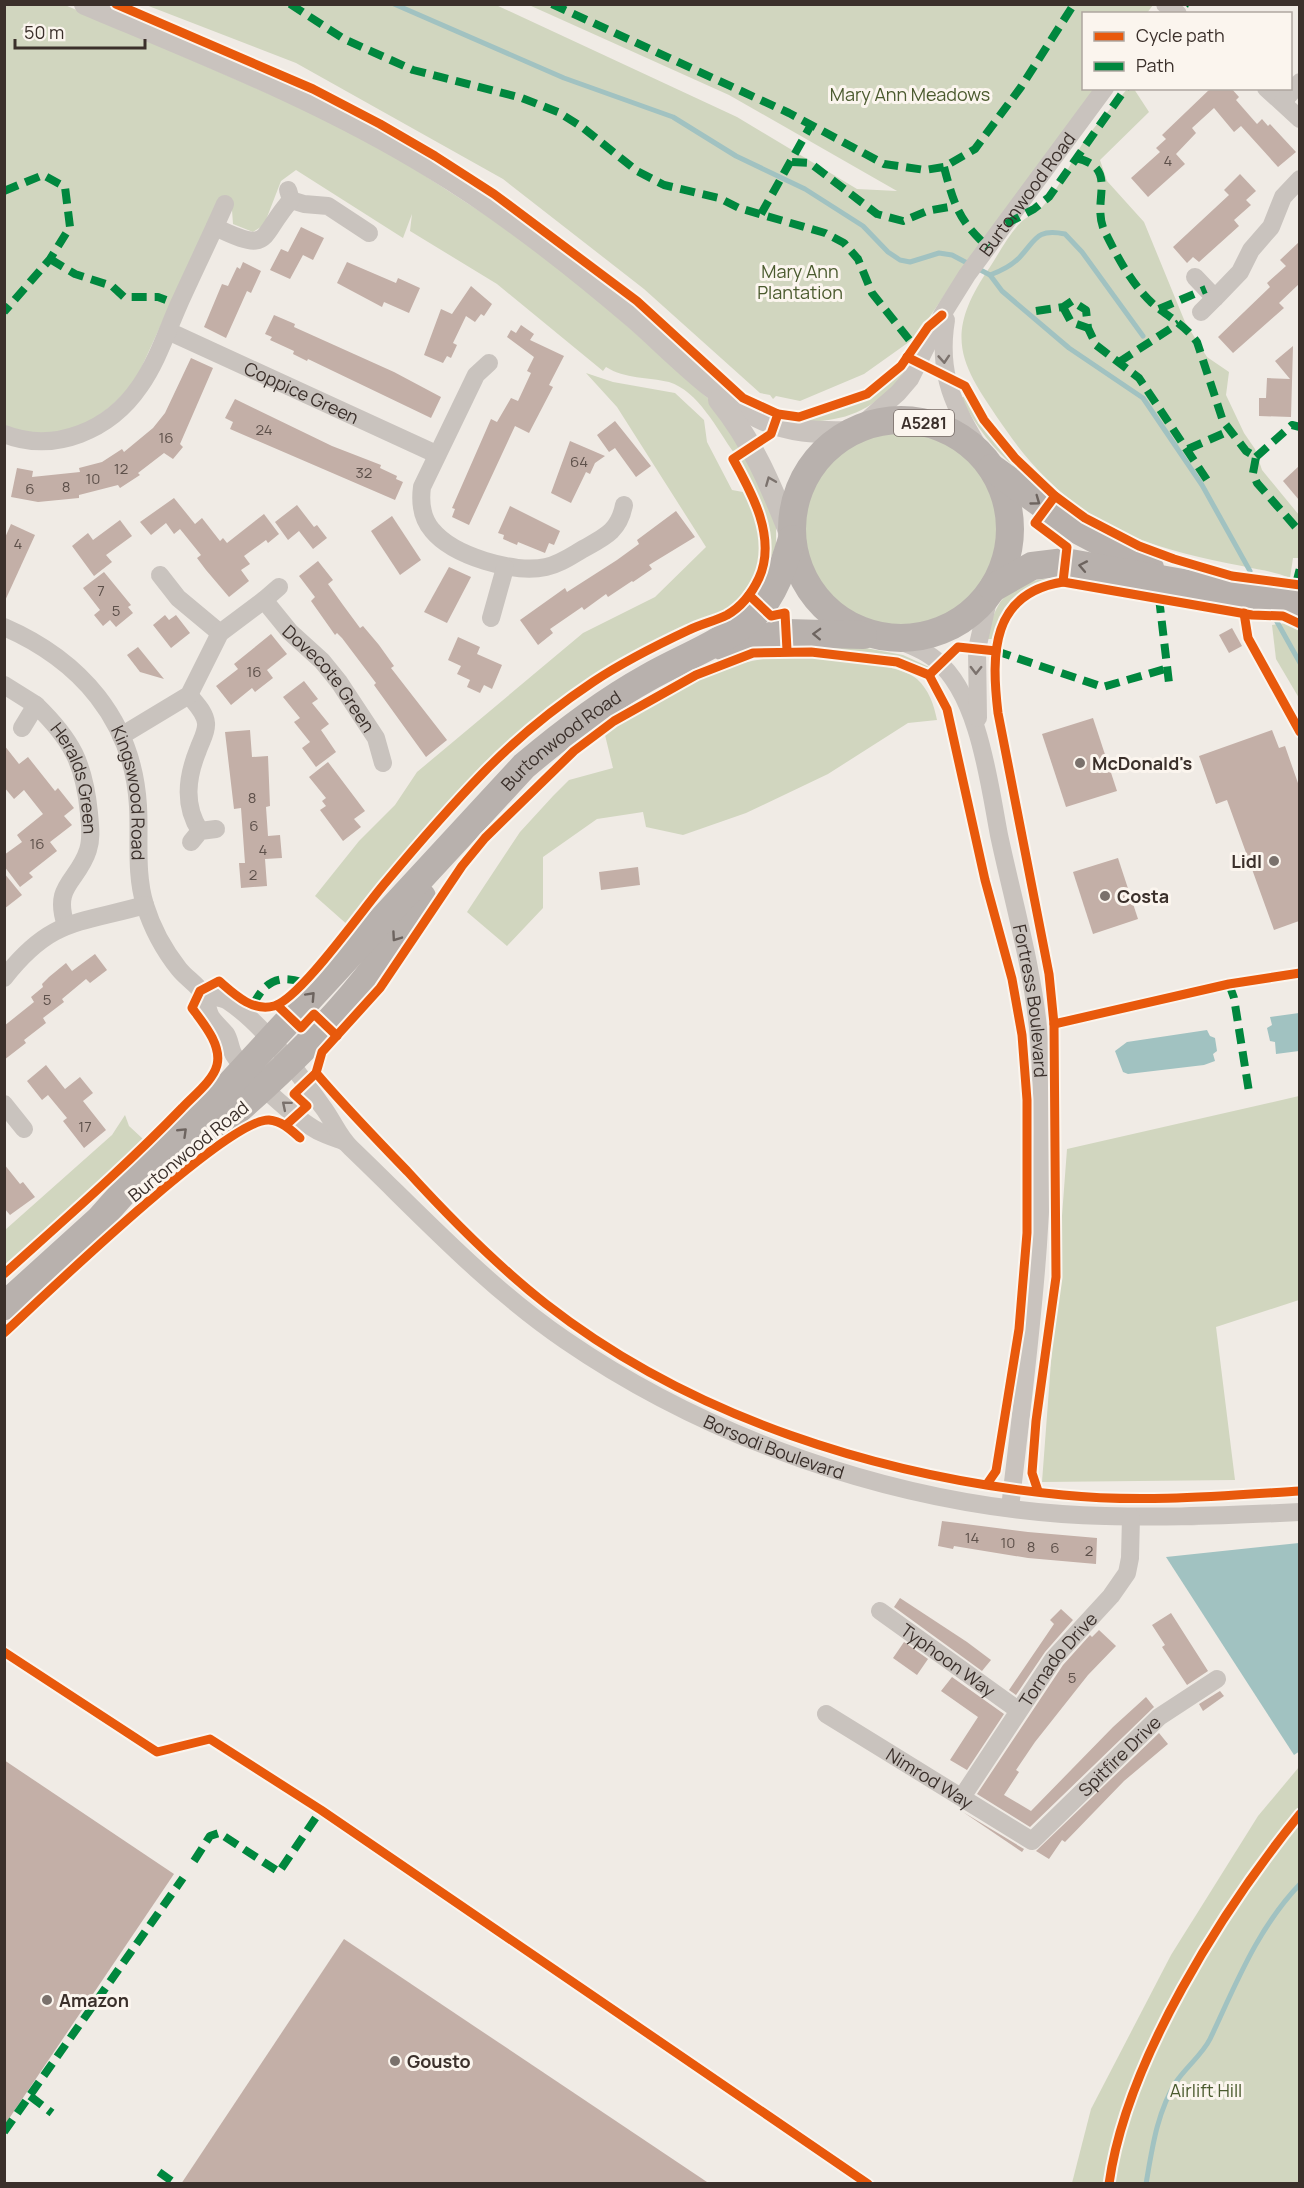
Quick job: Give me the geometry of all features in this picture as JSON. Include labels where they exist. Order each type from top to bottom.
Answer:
[{"type":"main road","name":"A5281","points":[[988,464],[1004,494],[1010,526],[1006,558],[992,590],[978,607],[947,629],[910,639],[883,637],[844,623],[818,601],[800,572],[791,538],[794,504],[805,475],[825,450],[854,430],[886,421],[923,423],[942,428],[966,442],[988,464],[1099,543],[1183,581]]},
{"type":"main road","name":"Burtonwood Road","points":[[4,1306],[99,1220],[138,1176],[245,1068],[447,851],[500,790],[558,738],[616,696],[730,634],[762,607],[782,571],[791,538]]},
{"type":"main road","name":"A5281","points":[[992,590],[1032,566],[1059,562],[1183,581],[1299,604]]},
{"type":"main road","name":"Burtonwood Road","points":[[694,654],[732,643],[786,633],[883,637]]},
{"type":"main road","name":"Burtonwood Road","points":[[99,1220],[147,1188],[265,1088],[333,1017],[374,968],[416,907],[447,851]]},
{"type":"street","points":[[85,4],[293,93],[368,130],[435,169],[526,230],[610,298],[702,379],[747,412],[774,424],[813,432],[854,430]]},
{"type":"street","points":[[1283,102],[1299,82]]},
{"type":"street","name":"Burtonwood Road","points":[[854,430],[898,393],[910,379],[967,275],[1104,90]]},
{"type":"street","points":[[1268,90],[1299,119]]},
{"type":"street","points":[[1201,312],[1240,272],[1251,250],[1271,226],[1284,197],[1299,179]]},
{"type":"street","points":[[215,227],[246,241],[258,240],[269,234],[289,194],[304,204],[328,206],[369,233]]},
{"type":"street","points":[[4,434],[21,439],[54,442],[70,438],[115,414],[141,385],[225,204]]},
{"type":"street","points":[[1195,277],[1215,298]]},
{"type":"street","name":"Burtonwood Road","points":[[951,301],[943,346],[947,386],[957,411],[988,464]]},
{"type":"street","name":"Coppice Green","points":[[168,331],[436,454]]},
{"type":"street","points":[[490,362],[476,375],[422,487],[421,506],[427,523],[437,535],[454,547],[505,567],[528,569],[560,563],[613,531],[622,517],[624,502]]},
{"type":"street","points":[[702,379],[753,446],[771,484],[791,538]]},
{"type":"street","points":[[491,618],[505,567]]},
{"type":"street","points":[[159,574],[177,598],[220,633]]},
{"type":"street","points":[[122,736],[189,695],[220,633],[279,587]]},
{"type":"street","name":"Fortress Boulevard","points":[[981,748],[976,665],[979,632],[992,590]]},
{"type":"street","name":"Dovecote Green","points":[[264,600],[290,632],[322,661],[339,682],[376,738],[382,764]]},
{"type":"street","name":"Kingswood Road","points":[[4,627],[34,640],[62,659],[85,681],[103,704],[122,736],[129,753],[138,802],[139,880],[145,904],[167,953],[204,995],[210,1016],[227,1036],[233,1053],[265,1088]]},
{"type":"street","name":"Fortress Boulevard","points":[[883,637],[934,658],[950,675],[969,710],[981,748],[1034,1000],[1039,1036],[1043,1115],[1038,1260],[1010,1508]]},
{"type":"street","name":"Heralds Green","points":[[4,685],[36,705],[65,738],[82,767],[91,840],[88,852],[66,888],[60,904],[66,925]]},
{"type":"street","points":[[189,695],[206,720],[206,729],[191,768],[188,788],[192,818],[202,834]]},
{"type":"street","name":"Heralds Green","points":[[22,728],[36,705]]},
{"type":"street","points":[[4,978],[38,942],[66,925],[145,904]]},
{"type":"street","points":[[204,995],[227,1000],[271,1039]]},
{"type":"street","name":"Borsodi Boulevard","points":[[271,1039],[324,1107],[343,1141],[507,1295],[565,1340],[629,1380],[749,1439],[840,1470],[901,1487],[1010,1508],[1131,1517],[1299,1512]]},
{"type":"street","name":"Borsodi Boulevard","points":[[265,1088],[317,1130],[343,1141]]},
{"type":"street","points":[[4,1104],[25,1131]]},
{"type":"street","name":"Tornado Drive","points":[[962,1797],[1054,1658],[1111,1596],[1127,1573],[1130,1558],[1131,1517]]},
{"type":"street","name":"Typhoon Way","points":[[880,1611],[1018,1710]]},
{"type":"street","name":"Spitfire Drive","points":[[1032,1841],[1160,1717],[1216,1679]]},
{"type":"street","name":"Nimrod Way","points":[[826,1714],[1032,1841]]},
{"type":"green space","points":[[4,5],[65,5],[311,112],[396,157],[504,227],[587,290],[711,401],[745,445],[734,453],[698,402],[679,387],[669,382],[621,374],[606,367],[603,371],[497,284],[410,231],[412,214],[403,238],[296,170],[281,181],[264,225],[253,232],[233,224],[232,210],[219,198],[138,375],[111,406],[85,424],[59,434],[46,435],[5,427]]},
{"type":"green space","name":"Mary Ann Plantation","points":[[146,5],[496,5],[737,117],[857,189],[897,191],[729,95],[529,5],[1153,5],[1148,12],[1082,12],[1082,90],[1096,90],[971,256],[916,337],[864,374],[800,401],[776,396],[773,399],[770,395],[760,393],[644,289],[503,179],[296,63]]},
{"type":"green space","points":[[1126,90],[1135,90],[1149,112],[1100,160],[1107,181],[1144,222],[1185,322],[1207,357],[1229,372],[1226,395],[1244,433],[1255,449],[1262,470],[1299,515],[1299,558],[1293,558],[1290,578],[1156,545],[1129,535],[1093,516],[1060,491],[1031,462],[990,407],[968,369],[963,351],[962,333],[966,313],[975,292],[1012,232],[1049,200],[1084,141]]},
{"type":"green space","points":[[906,366],[896,383],[867,407],[834,419],[797,422],[869,397]]},
{"type":"green space","points":[[586,373],[613,382],[675,393],[704,420],[707,442],[732,490],[743,492],[759,529],[761,556],[756,582],[742,604],[731,613],[619,666],[560,705],[526,733],[464,794],[350,927],[315,896],[359,841],[395,805],[417,772],[583,633],[655,597],[706,547],[617,407]]},
{"type":"green space","points":[[965,396],[996,442],[1024,474],[996,449],[981,430],[961,398]]},
{"type":"green space","points":[[892,432],[912,432],[948,443],[971,460],[983,475],[992,492],[999,519],[999,539],[992,566],[983,583],[971,598],[956,610],[939,619],[912,626],[892,626],[856,615],[827,591],[816,575],[809,557],[805,539],[805,519],[816,483],[840,454],[856,443],[874,436]]},
{"type":"green space","points":[[750,452],[776,520],[776,545],[761,583],[765,565],[766,534],[754,492],[738,460]]},
{"type":"green space","points":[[1071,570],[1276,612],[1223,607],[1071,579]]},
{"type":"green space","points":[[1051,578],[1030,587],[1013,600],[1000,618],[992,639],[987,639],[995,612],[1007,595],[1015,588],[1025,584]]},
{"type":"green space","points":[[1286,623],[1299,630],[1299,698],[1276,659],[1272,625]]},
{"type":"green space","points":[[844,644],[903,655],[929,667],[926,670],[899,659],[792,646]]},
{"type":"green space","points":[[790,656],[856,662],[907,673],[925,688],[933,703],[937,720],[908,723],[828,774],[746,813],[683,835],[646,827],[643,812],[597,819],[543,857],[543,908],[507,946],[467,912],[520,832],[569,780],[613,768],[605,735],[625,719],[669,692],[715,671],[764,659]]},
{"type":"green space","points":[[1299,1096],[1299,1300],[1216,1327],[1235,1480],[1042,1482],[1067,1149]]},
{"type":"green space","points":[[125,1115],[129,1126],[143,1139],[5,1272],[5,1230],[112,1135]]},
{"type":"green space","name":"Airlift Hill","points":[[1299,1767],[1299,2183],[1072,2183],[1091,2109],[1171,1955],[1258,1816]]},
{"type":"water","points":[[1299,1013],[1299,1051],[1276,1054],[1275,1042],[1270,1041],[1267,1028],[1272,1025],[1270,1017]]},
{"type":"water","points":[[1207,1030],[1210,1036],[1215,1038],[1217,1051],[1213,1054],[1215,1061],[1204,1065],[1128,1074],[1123,1072],[1115,1051],[1127,1042]]},
{"type":"water","points":[[1299,1543],[1300,1751],[1294,1755],[1166,1557]]},
{"type":"building","points":[[1209,90],[1233,90],[1239,97],[1236,100],[1257,124],[1262,119],[1268,126],[1270,124],[1296,152],[1278,167],[1241,126],[1234,132],[1214,108],[1192,128],[1196,133],[1176,154],[1185,164],[1148,197],[1131,178],[1160,152],[1156,148],[1166,139],[1162,135]]},
{"type":"building","points":[[1240,174],[1256,191],[1246,200],[1251,205],[1234,220],[1239,226],[1199,262],[1193,257],[1187,263],[1173,247],[1229,195],[1224,190]]},
{"type":"building","points":[[301,227],[324,238],[313,260],[303,255],[290,279],[270,270],[281,249],[288,252]]},
{"type":"building","points":[[1299,242],[1299,284],[1279,303],[1284,308],[1233,353],[1218,337],[1270,287],[1267,283],[1286,266],[1280,260]]},
{"type":"building","points":[[243,262],[261,271],[251,293],[247,291],[226,338],[204,327],[222,284],[228,286],[237,267],[240,269]]},
{"type":"building","points":[[347,262],[396,283],[398,278],[420,288],[409,313],[384,302],[382,307],[337,283]]},
{"type":"building","points":[[471,286],[492,304],[484,316],[481,314],[475,322],[466,316],[453,343],[457,345],[451,358],[447,356],[443,363],[424,355],[441,309],[452,314]]},
{"type":"building","points":[[274,315],[295,324],[294,327],[394,372],[441,397],[431,418],[308,359],[307,361],[293,354],[294,351],[270,340],[272,337],[265,334]]},
{"type":"building","points":[[521,325],[534,334],[530,340],[564,356],[549,385],[553,387],[529,433],[515,426],[469,525],[452,517],[455,509],[452,508],[491,419],[497,422],[511,398],[518,401],[531,373],[527,371],[534,357],[507,337],[511,330],[516,333]]},
{"type":"building","points":[[1293,346],[1291,417],[1259,416],[1259,398],[1266,398],[1267,378],[1290,379],[1275,361]]},
{"type":"building","points":[[191,358],[213,368],[180,444],[183,447],[173,459],[164,453],[138,473],[140,475],[120,488],[118,485],[79,495],[79,498],[38,502],[11,497],[17,468],[33,471],[32,477],[80,472],[79,468],[102,462],[122,449],[124,452],[153,428],[165,413]]},
{"type":"building","points":[[235,399],[332,446],[381,465],[380,468],[397,476],[396,479],[403,482],[395,500],[230,429],[233,422],[225,418]]},
{"type":"building","points":[[615,421],[651,466],[636,477],[615,448],[609,452],[597,435]]},
{"type":"building","points":[[570,441],[605,456],[595,463],[590,474],[586,472],[571,503],[551,493]]},
{"type":"building","points":[[1299,466],[1299,500],[1283,481]]},
{"type":"building","points":[[174,498],[195,524],[202,518],[220,541],[223,538],[227,543],[264,514],[279,534],[268,543],[266,540],[244,556],[250,564],[241,570],[249,581],[229,597],[197,558],[201,555],[180,529],[174,534],[166,523],[151,535],[140,522]]},
{"type":"building","points":[[297,505],[314,527],[317,525],[327,538],[313,549],[299,531],[288,540],[275,522]]},
{"type":"building","points":[[510,506],[560,531],[554,545],[549,543],[545,553],[518,542],[517,545],[503,539],[504,535],[498,533]]},
{"type":"building","points":[[676,511],[695,537],[649,565],[652,569],[633,582],[608,597],[606,594],[584,610],[582,607],[550,629],[553,633],[538,645],[520,620],[565,588],[567,592],[617,560],[639,544],[637,540]]},
{"type":"building","points":[[392,516],[421,560],[400,575],[371,531]]},
{"type":"building","points":[[120,520],[132,536],[106,555],[112,562],[94,576],[72,546],[88,533],[93,540]]},
{"type":"building","points":[[11,524],[35,535],[4,603],[4,540]]},
{"type":"building","points":[[318,561],[333,580],[328,584],[343,605],[360,628],[363,626],[379,645],[394,666],[391,668],[447,740],[426,757],[374,685],[376,683],[342,638],[337,633],[335,635],[311,601],[315,597],[299,576]]},
{"type":"building","points":[[449,567],[471,577],[447,623],[424,612]]},
{"type":"building","points":[[104,572],[131,605],[128,607],[133,613],[116,627],[110,620],[103,626],[94,615],[100,610],[83,588]]},
{"type":"building","points":[[165,615],[169,620],[176,615],[190,633],[171,648],[153,625]]},
{"type":"building","points":[[1232,628],[1242,646],[1229,653],[1219,635]]},
{"type":"building","points":[[271,634],[287,654],[267,670],[273,678],[255,692],[252,688],[231,705],[216,686],[238,669],[234,664]]},
{"type":"building","points":[[458,637],[480,647],[477,654],[502,665],[492,689],[484,685],[480,693],[467,687],[470,680],[457,674],[461,666],[448,660]]},
{"type":"building","points":[[138,647],[164,679],[140,672],[127,655]]},
{"type":"building","points":[[304,681],[318,699],[312,703],[329,724],[321,730],[336,752],[316,767],[302,748],[310,742],[294,722],[300,718],[283,697]]},
{"type":"building","name":"McDonald's","points":[[1093,718],[1117,791],[1066,807],[1042,734]]},
{"type":"building","points":[[250,730],[252,757],[268,756],[270,806],[266,807],[268,836],[280,835],[282,858],[265,859],[267,886],[241,888],[239,863],[245,863],[241,808],[234,809],[225,732]]},
{"type":"building","name":"Lidl","points":[[1272,730],[1279,748],[1285,746],[1299,786],[1299,921],[1274,930],[1227,800],[1216,804],[1199,756]]},
{"type":"building","points":[[4,745],[19,764],[28,757],[55,791],[58,788],[74,808],[64,816],[72,825],[50,842],[57,851],[29,873],[33,877],[20,887],[4,866],[4,855],[22,842],[17,835],[43,814],[24,790],[14,799],[4,787]]},
{"type":"building","points":[[328,762],[365,811],[354,819],[361,827],[343,841],[320,810],[326,806],[322,801],[326,798],[309,777]]},
{"type":"building","name":"Costa","points":[[1118,858],[1138,919],[1093,934],[1073,872]]},
{"type":"building","points":[[638,867],[640,885],[601,890],[599,872]]},
{"type":"building","points":[[4,873],[22,895],[4,909]]},
{"type":"building","points":[[95,954],[107,970],[90,983],[86,979],[62,999],[64,1002],[43,1018],[46,1023],[4,1060],[4,1026],[34,1002],[31,997],[43,987],[42,984],[49,977],[66,963],[72,971]]},
{"type":"building","points":[[46,1065],[65,1089],[80,1077],[93,1093],[83,1101],[106,1130],[84,1148],[63,1121],[67,1118],[48,1095],[42,1100],[27,1081]]},
{"type":"building","points":[[4,1164],[20,1184],[23,1182],[35,1197],[10,1215],[4,1208]]},
{"type":"building","points":[[942,1521],[1097,1538],[1096,1564],[1028,1558],[954,1546],[953,1549],[938,1546]]},
{"type":"building","points":[[900,1598],[991,1660],[982,1671],[894,1607]]},
{"type":"building","points":[[1061,1609],[1073,1620],[1045,1652],[1016,1695],[1009,1690],[1054,1624],[1050,1620]]},
{"type":"building","points":[[1171,1613],[1208,1671],[1187,1685],[1162,1647],[1165,1645],[1152,1625]]},
{"type":"building","points":[[1099,1630],[1116,1646],[1088,1675],[1035,1742],[1016,1770],[1019,1772],[1004,1795],[1031,1811],[1113,1727],[1146,1697],[1154,1707],[1030,1827],[977,1794],[1063,1665],[1090,1635],[1092,1637]]},
{"type":"building","points":[[904,1642],[928,1659],[917,1675],[893,1658]]},
{"type":"building","points":[[952,1677],[1004,1714],[967,1770],[950,1760],[978,1717],[941,1691]]},
{"type":"building","points":[[1220,1691],[1224,1696],[1203,1711],[1199,1704]]},
{"type":"building","points":[[1159,1733],[1168,1744],[1124,1781],[1065,1842],[1062,1840],[1049,1859],[1036,1851]]},
{"type":"building","name":"Amazon","points":[[4,1760],[174,1874],[4,2126]]},
{"type":"building","points":[[963,1812],[1024,1849],[1022,1852]]},
{"type":"building","name":"Gousto","points":[[344,1939],[710,2184],[181,2184]]},
{"type":"waterway","points":[[394,4],[564,78],[673,117],[736,156],[805,189],[863,226],[888,252],[900,260],[910,262],[939,253],[952,255],[990,275],[1002,291],[1069,348],[1143,398],[1202,485],[1250,571]]},
{"type":"waterway","points":[[990,275],[1012,264],[1042,234],[1065,234],[1082,252],[1143,336]]},
{"type":"waterway","points":[[1276,620],[1300,663]]},
{"type":"waterway","points":[[1146,2184],[1156,2131],[1164,2106],[1176,2082],[1207,2045],[1259,1938],[1271,1919],[1300,1884]]},
{"type":"marked path","points":[[290,4],[344,39],[413,70],[522,98],[558,112],[582,127],[637,171],[664,185],[719,198],[739,208],[825,233],[844,243],[858,259],[872,293],[915,347]]},
{"type":"marked path","points":[[552,4],[789,113],[884,164],[925,170],[944,167],[975,149],[1021,87],[1074,4]]},
{"type":"marked path","points":[[1006,224],[1034,209],[1049,197],[1125,90]]},
{"type":"marked path","points":[[761,214],[811,125]]},
{"type":"marked path","points":[[1076,158],[1097,169],[1101,177],[1101,219],[1104,230],[1125,268],[1152,303],[1197,342],[1223,421],[1246,451],[1256,457],[1253,473],[1257,483],[1300,532]]},
{"type":"marked path","points":[[792,162],[810,163],[877,214],[903,221],[927,211],[954,206]]},
{"type":"marked path","points":[[944,167],[959,212],[970,229],[988,247]]},
{"type":"marked path","points":[[4,191],[43,175],[65,187],[70,227],[50,259],[4,312]]},
{"type":"marked path","points":[[50,259],[75,274],[112,286],[124,297],[158,297],[166,300]]},
{"type":"marked path","points":[[1159,309],[1206,289]]},
{"type":"marked path","points":[[1036,311],[1063,307],[1072,301],[1086,310],[1088,328],[1096,345],[1139,378],[1207,480]]},
{"type":"marked path","points":[[1063,307],[1071,322],[1088,328]]},
{"type":"marked path","points":[[1119,362],[1179,323]]},
{"type":"marked path","points":[[1256,457],[1292,425],[1300,427]]},
{"type":"marked path","points":[[1188,449],[1229,431]]},
{"type":"marked path","points":[[1296,584],[1300,568]]},
{"type":"marked path","points":[[1159,598],[1169,683]]},
{"type":"marked path","points":[[996,651],[1103,687],[1165,669]]},
{"type":"marked path","points":[[253,1005],[257,997],[272,982],[285,979],[302,982]]},
{"type":"marked path","points":[[1229,984],[1234,998],[1249,1092]]},
{"type":"marked path","points":[[194,1861],[210,1836],[219,1833],[279,1872],[321,1810]]},
{"type":"marked path","points":[[4,2132],[183,1878]]},
{"type":"marked path","points":[[30,2096],[52,2113]]},
{"type":"marked path","points":[[159,2172],[176,2184]]},
{"type":"cycle path","points":[[116,4],[313,89],[435,156],[494,194],[637,301],[743,398],[778,414],[799,417],[867,394],[901,366],[928,327],[942,315]]},
{"type":"cycle path","points":[[907,357],[965,386],[984,420],[1015,458],[1055,496],[1085,518],[1139,546],[1174,559],[1232,576],[1300,585]]},
{"type":"cycle path","points":[[4,1274],[139,1151],[211,1077],[217,1065],[217,1050],[192,1008],[200,991],[219,981],[251,1004],[266,1007],[274,1006],[285,1000],[315,970],[445,814],[521,737],[604,675],[665,642],[727,615],[746,599],[759,578],[764,563],[764,532],[748,486],[733,459],[771,434],[778,414]]},
{"type":"cycle path","points":[[1055,496],[1035,523],[1067,547],[1063,582]]},
{"type":"cycle path","points":[[1038,1491],[1032,1473],[1036,1421],[1056,1277],[1054,1024],[1049,974],[998,713],[995,669],[1001,630],[1009,613],[1021,599],[1039,588],[1063,582],[1252,615],[1283,616],[1300,624]]},
{"type":"cycle path","points":[[749,595],[771,616],[785,613],[787,650]]},
{"type":"cycle path","points":[[1244,613],[1248,638],[1300,732]]},
{"type":"cycle path","points":[[929,675],[958,647],[996,651]]},
{"type":"cycle path","points":[[286,1125],[307,1106],[294,1094],[316,1073],[322,1052],[380,988],[462,866],[485,838],[574,751],[614,721],[696,675],[753,653],[811,652],[897,662],[929,675],[947,709],[985,880],[1012,979],[1022,1035],[1027,1100],[1027,1233],[1019,1329],[996,1471],[987,1484]]},
{"type":"cycle path","points":[[1054,1024],[1229,984],[1300,973]]},
{"type":"cycle path","points":[[277,1005],[301,1028],[314,1014],[337,1036]]},
{"type":"cycle path","points":[[316,1073],[457,1224],[527,1289],[603,1344],[663,1379],[726,1410],[791,1436],[858,1457],[926,1474],[995,1486],[1063,1495],[1122,1498],[1181,1498],[1300,1491]]},
{"type":"cycle path","points":[[4,1333],[136,1212],[216,1147],[247,1127],[269,1120],[282,1124],[300,1138]]},
{"type":"cycle path","points":[[4,1652],[157,1752],[210,1739],[321,1810],[868,2184]]},
{"type":"cycle path","points":[[1109,2184],[1119,2137],[1135,2088],[1182,1988],[1240,1895],[1300,1814]]},
{"type":"place","name":"McDonald's","points":[[1080,763]]},
{"type":"place","name":"Lidl","points":[[1274,861]]},
{"type":"place","name":"Costa","points":[[1105,896]]},
{"type":"place","name":"Amazon","points":[[47,2000]]},
{"type":"place","name":"Gousto","points":[[395,2061]]},
{"type":"park label","name":"Mary Ann Meadows","points":[[910,94]]}]
